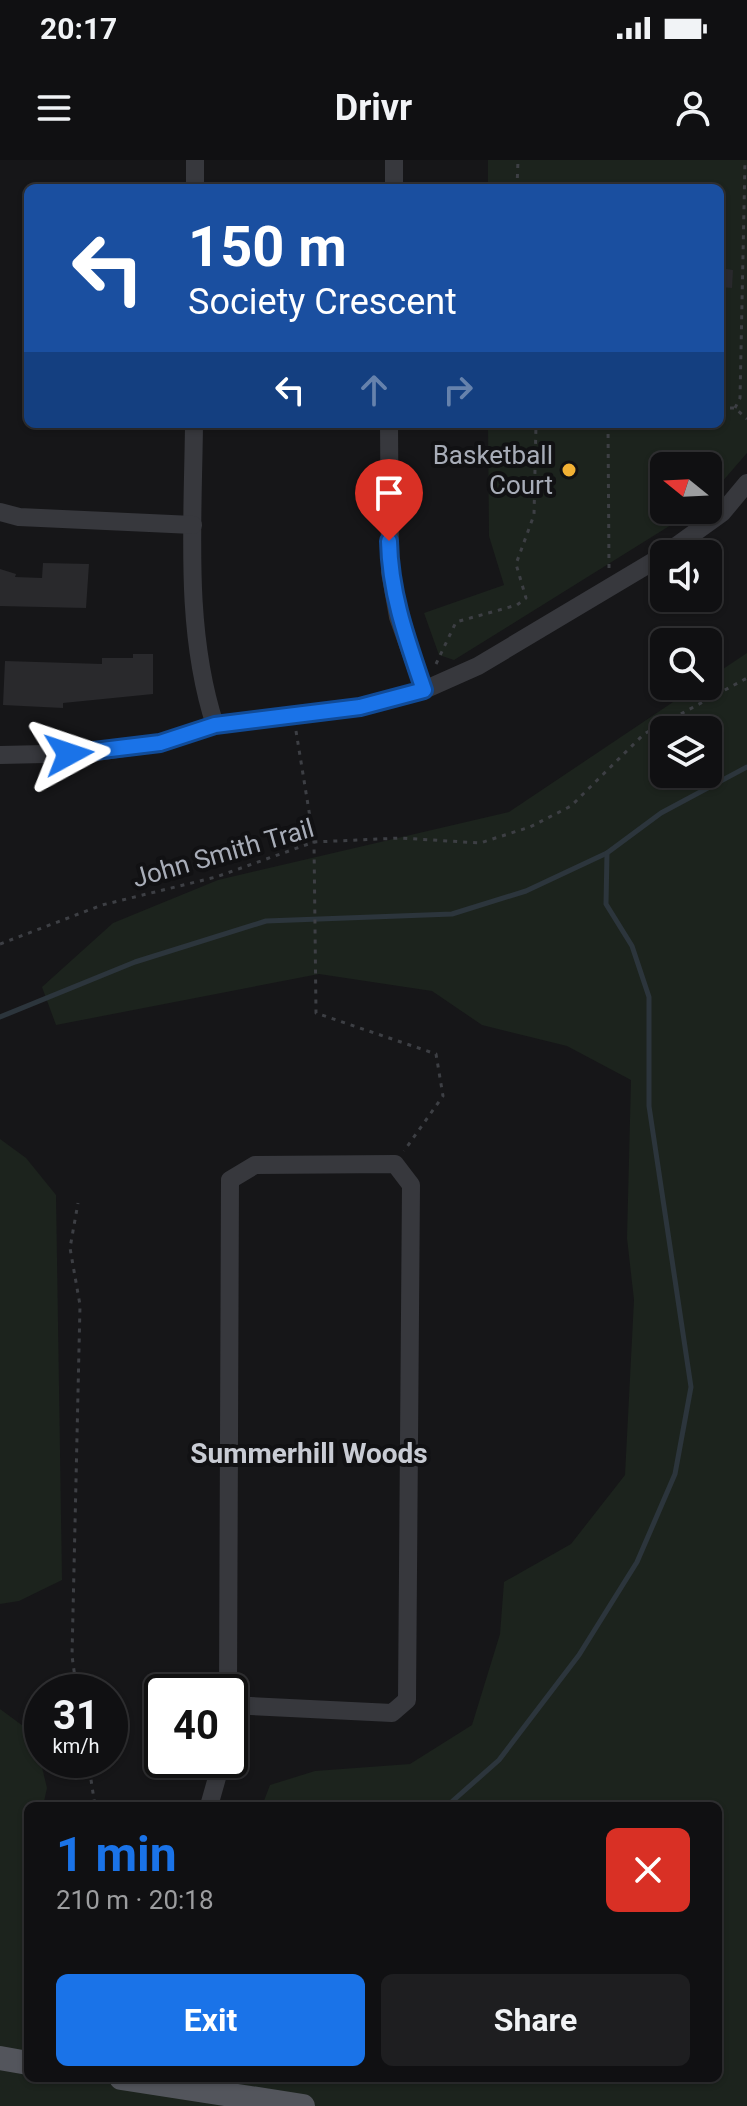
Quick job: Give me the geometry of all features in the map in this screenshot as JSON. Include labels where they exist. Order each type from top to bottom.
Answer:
[{"type":"main road","points":[[0,2058],[24,2062]]},
{"type":"main road","points":[[160,2082],[303,2106]]},
{"type":"street","points":[[195,160],[195,184]]},
{"type":"street","points":[[394,160],[394,184]]},
{"type":"street","points":[[194,428],[193,525],[200,657],[215,725]]},
{"type":"street","points":[[389,428],[390,572],[398,617],[424,690]]},
{"type":"street","points":[[684,540],[722,513],[747,483]]},
{"type":"street","points":[[0,512],[19,517],[193,525]]},
{"type":"street","points":[[0,755],[90,753],[160,743],[215,725],[360,707],[424,690],[478,666],[650,563]]},
{"type":"street","points":[[228,1674],[230,1180],[255,1165],[395,1164],[411,1185],[407,1700],[392,1713],[248,1706]]},
{"type":"street","points":[[210,1802],[217,1778]]},
{"type":"path","points":[[517,184],[518,160]]},
{"type":"path","points":[[735,408],[740,398],[745,160]]},
{"type":"path","points":[[724,408],[735,408],[747,419]]},
{"type":"path","points":[[424,690],[456,622],[517,605],[526,598],[516,564],[534,515],[536,428]]},
{"type":"path","points":[[608,428],[609,588]]},
{"type":"path","name":"John Smith Trail","points":[[0,944],[102,905],[216,877],[314,842],[401,838],[480,843],[530,827],[571,806],[644,734],[747,678]]},
{"type":"path","points":[[297,714],[296,729],[314,842],[316,1013],[436,1054],[443,1096],[395,1164]]},
{"type":"path","points":[[74,1674],[72,1656],[80,1305],[70,1248],[78,1203]]},
{"type":"path","points":[[91,1778],[94,1802]]},
{"type":"shaded area","points":[[488,160],[747,160],[747,453],[722,482],[722,452],[650,452],[650,524],[673,524],[454,660],[439,655],[424,613],[504,585],[489,536],[488,428],[724,428],[724,184],[488,184]]},
{"type":"shaded area","points":[[747,653],[747,2106],[0,2106],[0,1709],[24,1727],[24,1778],[45,1778],[47,1788],[44,1802],[24,1802],[24,2082],[722,2082],[722,1802],[264,1802],[270,1785],[315,1771],[410,1764],[472,1725],[500,1634],[504,1582],[571,1544],[625,1475],[634,1300],[627,1238],[631,1080],[567,1046],[482,1025],[432,991],[319,974],[56,1025],[42,987],[113,923],[218,880],[509,812],[650,718],[650,788],[722,788],[722,716],[652,716],[676,700],[722,700],[722,670]]},
{"type":"shaded area","points":[[0,1139],[26,1158],[56,1195],[62,1580],[19,1601],[0,1604]]},
{"type":"building","points":[[724,269],[733,270],[732,288],[724,287]]},
{"type":"building","points":[[43,563],[89,564],[86,608],[0,606],[0,569],[16,574],[15,577],[42,578]]},
{"type":"building","points":[[133,654],[153,654],[153,694],[63,703],[63,708],[3,705],[5,661],[102,664],[102,658],[133,658]]},
{"type":"waterway","points":[[0,1017],[135,962],[266,921],[452,914],[526,891],[607,853],[661,813],[747,767]]},
{"type":"waterway","points":[[452,1802],[499,1760],[579,1655],[637,1562],[675,1474],[691,1387],[649,1106],[649,997],[632,946],[606,904],[607,853]]},
{"type":"place","name":"Basketball Court","points":[[569,470]]},
{"type":"district","name":"Summerhill Woods","points":[[309,1453]]},
{"type":"route","points":[[69,754],[160,743],[215,725],[360,707],[424,690],[398,617],[390,572],[389,541]]}]
